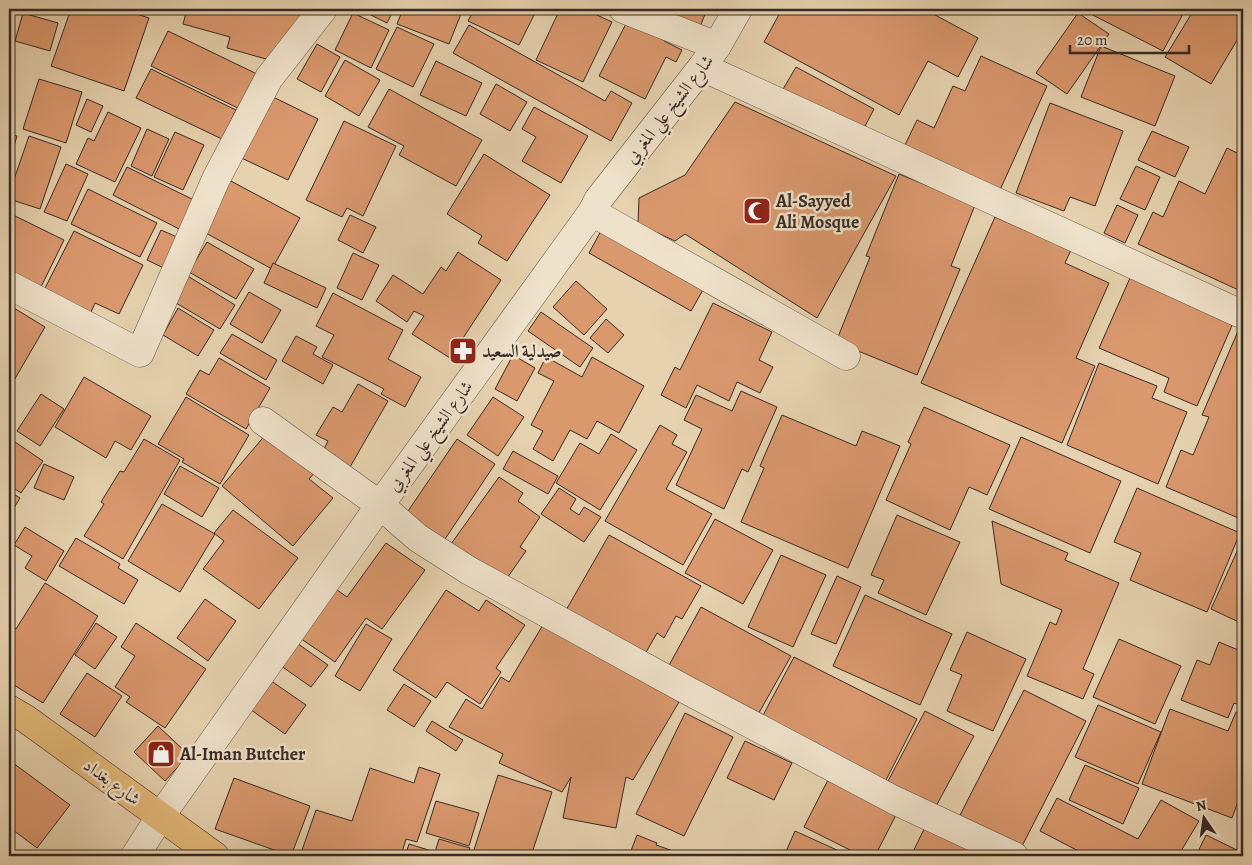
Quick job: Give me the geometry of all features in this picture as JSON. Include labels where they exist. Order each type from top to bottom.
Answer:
[{"type":"main road","name":"شارع بغداد","points":[[9,709],[26,719],[215,856]]},
{"type":"street","points":[[9,285],[140,353],[216,179],[269,78],[323,9]]},
{"type":"street","points":[[624,9],[710,57],[1239,313]]},
{"type":"street","name":"شارع الشيخ علي المغربي","points":[[135,856],[160,817],[380,506],[592,212],[598,200],[710,57],[738,9]]},
{"type":"street","points":[[592,212],[846,356]]},
{"type":"street","points":[[263,421],[380,506],[418,538],[468,570],[680,687],[894,800],[1014,856]]},
{"type":"building","points":[[71,9],[121,9],[149,18],[124,91],[51,66]]},
{"type":"building","points":[[187,9],[306,9],[273,61],[227,48],[230,37],[183,24]]},
{"type":"building","points":[[359,9],[394,9],[387,23]]},
{"type":"building","points":[[403,9],[463,9],[449,44],[397,24]]},
{"type":"building","points":[[474,9],[537,9],[519,45],[468,21]]},
{"type":"building","points":[[560,9],[584,9],[612,22],[583,82],[536,60]]},
{"type":"building","points":[[651,9],[707,9],[700,27]]},
{"type":"building","points":[[782,9],[924,9],[978,38],[958,77],[928,61],[899,115],[764,42]]},
{"type":"building","points":[[1081,9],[1178,9],[1184,12],[1163,51]]},
{"type":"building","points":[[1184,9],[1243,9],[1243,30],[1211,84],[1165,57],[1192,13]]},
{"type":"building","points":[[23,13],[58,23],[50,51],[15,41]]},
{"type":"building","points":[[353,13],[389,30],[371,68],[335,50]]},
{"type":"building","points":[[1078,13],[1109,34],[1067,94],[1036,73]]},
{"type":"building","points":[[630,16],[667,35],[664,41],[682,50],[676,62],[666,57],[645,99],[599,76]]},
{"type":"building","points":[[469,25],[605,101],[611,91],[632,103],[611,141],[453,53]]},
{"type":"building","points":[[397,27],[434,44],[413,87],[376,69]]},
{"type":"building","points":[[168,31],[259,75],[242,110],[151,66]]},
{"type":"building","points":[[317,44],[340,57],[321,92],[297,79]]},
{"type":"building","points":[[1101,46],[1175,76],[1155,126],[1081,97]]},
{"type":"building","points":[[981,56],[1047,86],[1000,190],[904,147],[917,120],[934,128],[953,86],[965,91]]},
{"type":"building","points":[[345,60],[380,80],[359,116],[325,96]]},
{"type":"building","points":[[436,61],[482,83],[466,116],[420,95]]},
{"type":"building","points":[[796,67],[874,109],[861,134],[782,91]]},
{"type":"building","points":[[151,69],[236,110],[222,139],[136,98]]},
{"type":"building","points":[[39,79],[82,92],[66,143],[23,129]]},
{"type":"building","points":[[496,84],[527,102],[510,131],[480,114]]},
{"type":"building","points":[[389,89],[482,140],[456,186],[399,155],[404,146],[368,127]]},
{"type":"building","points":[[265,93],[318,119],[288,180],[235,155]]},
{"type":"building","points":[[87,99],[103,106],[91,132],[76,125]]},
{"type":"building","name":"Al-Sayyed Ali Mosque","points":[[735,102],[896,176],[817,318],[685,234],[675,241],[638,224],[639,198],[685,175]]},
{"type":"building","points":[[1050,103],[1123,131],[1095,206],[1070,197],[1064,211],[1016,193]]},
{"type":"building","points":[[534,107],[588,136],[561,183],[522,161],[536,137],[522,129]]},
{"type":"building","points":[[108,112],[141,128],[115,182],[76,164],[88,138],[94,141]]},
{"type":"building","points":[[344,121],[396,146],[363,216],[347,208],[342,217],[306,200]]},
{"type":"building","points":[[147,129],[169,139],[152,176],[131,166]]},
{"type":"building","points":[[1152,131],[1189,147],[1175,177],[1138,160]]},
{"type":"building","points":[[175,132],[204,145],[183,190],[154,177]]},
{"type":"building","points":[[9,134],[17,136],[9,163]]},
{"type":"building","points":[[29,136],[61,147],[40,209],[9,199],[9,194]]},
{"type":"building","points":[[1227,148],[1243,156],[1243,292],[1138,244],[1153,212],[1163,217],[1179,181],[1205,194]]},
{"type":"building","points":[[484,154],[550,195],[507,261],[478,243],[482,236],[447,214]]},
{"type":"building","points":[[66,164],[88,174],[67,221],[44,212]]},
{"type":"building","points":[[1136,166],[1160,177],[1145,210],[1120,199]]},
{"type":"building","points":[[127,167],[200,203],[185,232],[113,195]]},
{"type":"building","points":[[899,174],[975,205],[951,266],[960,269],[917,375],[836,342],[870,257],[866,256]]},
{"type":"building","points":[[229,180],[300,218],[272,269],[202,231]]},
{"type":"building","points":[[88,189],[157,223],[140,257],[71,224]]},
{"type":"building","points":[[1117,205],[1138,215],[1125,243],[1104,233]]},
{"type":"building","points":[[9,213],[64,240],[39,291],[9,277]]},
{"type":"building","points":[[350,215],[376,227],[363,253],[338,240]]},
{"type":"building","points":[[995,217],[1071,250],[1065,263],[1109,283],[1076,358],[1095,366],[1062,443],[921,383]]},
{"type":"building","points":[[602,229],[704,288],[691,311],[589,253]]},
{"type":"building","points":[[161,230],[186,241],[172,272],[147,260]]},
{"type":"building","points":[[74,231],[143,265],[119,314],[95,303],[88,319],[41,296]]},
{"type":"building","points":[[207,242],[254,269],[236,299],[189,272]]},
{"type":"building","points":[[458,252],[501,280],[450,358],[412,334],[424,316],[414,311],[407,322],[376,301],[393,275],[423,294],[441,267],[446,271]]},
{"type":"building","points":[[353,253],[379,265],[362,300],[337,288]]},
{"type":"building","points":[[273,263],[326,288],[317,308],[264,283]]},
{"type":"building","points":[[186,275],[235,305],[220,329],[171,300]]},
{"type":"building","points":[[1130,278],[1233,323],[1197,406],[1164,392],[1169,378],[1099,348]]},
{"type":"building","points":[[576,281],[607,309],[584,335],[553,307]]},
{"type":"building","points":[[249,292],[281,310],[262,343],[230,324]]},
{"type":"building","points":[[333,293],[403,330],[388,359],[421,377],[405,407],[381,394],[384,389],[322,357],[334,335],[316,326]]},
{"type":"building","points":[[713,303],[772,332],[759,360],[773,367],[760,393],[737,382],[729,401],[697,385],[686,408],[661,395],[675,367],[680,370]]},
{"type":"building","points":[[9,305],[45,327],[9,389]]},
{"type":"building","points":[[178,308],[214,330],[198,356],[163,335]]},
{"type":"building","points":[[541,312],[593,348],[580,367],[528,331]]},
{"type":"building","points":[[606,319],[624,335],[608,353],[590,338]]},
{"type":"building","points":[[1238,331],[1243,333],[1243,520],[1166,487],[1181,450],[1193,455],[1209,417],[1202,415]]},
{"type":"building","points":[[232,334],[277,360],[266,380],[220,353]]},
{"type":"building","points":[[296,336],[317,347],[313,354],[333,365],[323,384],[282,361]]},
{"type":"building","points":[[513,355],[535,368],[517,401],[495,389]]},
{"type":"building","points":[[546,357],[582,377],[592,357],[644,386],[619,433],[597,421],[587,439],[570,430],[553,461],[533,449],[543,431],[531,425],[554,381],[538,373]]},
{"type":"building","points":[[219,358],[270,388],[246,429],[186,394],[200,370],[209,375]]},
{"type":"building","points":[[1099,363],[1157,386],[1152,398],[1187,412],[1158,484],[1067,445]]},
{"type":"building","points":[[84,377],[151,416],[131,450],[115,441],[106,458],[55,427]]},
{"type":"building","points":[[358,384],[388,401],[346,474],[319,459],[328,441],[316,435],[333,407],[342,412]]},
{"type":"building","points":[[741,391],[777,407],[748,472],[742,469],[724,509],[676,485],[702,429],[684,420],[696,395],[732,411]]},
{"type":"building","points":[[41,394],[64,409],[40,446],[17,431]]},
{"type":"building","points":[[186,397],[249,435],[220,484],[182,462],[184,459],[158,444]]},
{"type":"building","points":[[493,397],[524,417],[498,456],[467,435]]},
{"type":"building","points":[[924,407],[1010,445],[987,495],[969,487],[950,530],[886,500],[911,444],[908,442]]},
{"type":"building","points":[[782,415],[856,446],[862,431],[900,446],[848,568],[741,522],[764,468],[760,466]]},
{"type":"building","points":[[660,425],[677,435],[672,444],[687,452],[666,489],[712,514],[683,565],[605,521]]},
{"type":"building","points":[[267,433],[315,472],[309,479],[333,498],[293,546],[222,486]]},
{"type":"building","points":[[611,434],[637,450],[600,510],[556,483],[580,443],[599,454]]},
{"type":"building","points":[[1021,437],[1121,481],[1090,553],[989,509]]},
{"type":"building","points":[[144,439],[180,460],[123,559],[84,536],[104,504],[101,502],[120,471],[124,472]]},
{"type":"building","points":[[457,439],[495,464],[445,539],[406,514]]},
{"type":"building","points":[[15,442],[43,461],[21,493],[9,485],[9,451]]},
{"type":"building","points":[[513,451],[558,476],[548,494],[503,469]]},
{"type":"building","points":[[44,464],[74,477],[64,500],[34,488]]},
{"type":"building","points":[[180,466],[219,488],[202,517],[164,494]]},
{"type":"building","points":[[499,477],[523,493],[518,501],[540,517],[520,547],[526,551],[505,581],[451,544]]},
{"type":"building","points":[[559,488],[576,499],[570,509],[579,515],[584,507],[601,517],[584,542],[541,514]]},
{"type":"building","points":[[1137,488],[1240,533],[1207,612],[1130,580],[1141,553],[1114,542]]},
{"type":"building","points":[[9,491],[20,498],[9,516]]},
{"type":"building","points":[[162,504],[215,534],[180,592],[128,561]]},
{"type":"building","points":[[233,510],[298,558],[259,609],[203,569],[224,541],[214,533]]},
{"type":"building","points":[[897,515],[960,542],[926,615],[878,593],[884,580],[871,575]]},
{"type":"building","points":[[715,519],[773,550],[743,604],[685,573]]},
{"type":"building","points":[[992,521],[1068,553],[1065,560],[1119,583],[1083,669],[1094,674],[1083,699],[1027,676],[1050,622],[1056,625],[1062,610],[1001,584]]},
{"type":"building","points":[[25,527],[64,551],[46,581],[25,568],[32,556],[14,545]]},
{"type":"building","points":[[609,535],[701,586],[682,619],[676,616],[664,638],[657,633],[640,663],[561,619]]},
{"type":"building","points":[[76,538],[120,564],[118,568],[138,580],[124,604],[59,566]]},
{"type":"building","points":[[1243,538],[1243,624],[1211,609]]},
{"type":"building","points":[[386,543],[425,570],[382,629],[366,618],[335,662],[297,636],[333,587],[347,597]]},
{"type":"building","points":[[781,555],[826,575],[793,647],[748,627]]},
{"type":"building","points":[[837,576],[861,587],[836,644],[811,634]]},
{"type":"building","points":[[45,583],[98,616],[43,703],[9,682],[9,624],[16,629]]},
{"type":"building","points":[[446,590],[479,611],[486,600],[525,625],[496,668],[501,672],[480,704],[447,682],[436,698],[393,670]]},
{"type":"building","points":[[865,595],[952,634],[920,705],[833,666]]},
{"type":"building","points":[[205,599],[236,621],[208,661],[177,638]]},
{"type":"building","points":[[701,607],[791,656],[756,718],[667,669]]},
{"type":"building","points":[[96,623],[117,637],[95,669],[75,655]]},
{"type":"building","points":[[136,623],[206,669],[165,728],[126,702],[130,697],[115,687],[135,656],[121,647]]},
{"type":"building","points":[[544,623],[679,702],[633,780],[626,777],[616,828],[563,818],[571,777],[562,792],[499,763],[503,754],[449,727],[466,699],[482,709],[501,677],[509,682]]},
{"type":"building","points":[[366,624],[392,639],[360,691],[335,676]]},
{"type":"building","points":[[967,632],[1026,659],[993,731],[947,711],[962,675],[950,670]]},
{"type":"building","points":[[1119,639],[1181,666],[1155,724],[1093,697]]},
{"type":"building","points":[[294,641],[328,665],[311,687],[277,663]]},
{"type":"building","points":[[1219,642],[1243,652],[1243,706],[1234,703],[1228,718],[1181,700],[1197,660],[1210,665]]},
{"type":"building","points":[[794,657],[917,719],[884,784],[760,721]]},
{"type":"building","points":[[87,673],[122,696],[95,737],[60,714]]},
{"type":"building","points":[[267,678],[306,705],[285,734],[247,707]]},
{"type":"building","points":[[404,684],[431,701],[414,727],[387,710]]},
{"type":"building","points":[[1024,690],[1086,721],[1019,852],[957,821]]},
{"type":"building","points":[[1098,705],[1161,732],[1138,784],[1075,757]]},
{"type":"building","points":[[1170,709],[1228,731],[1236,712],[1243,715],[1243,788],[1232,818],[1142,784]]},
{"type":"building","points":[[925,711],[974,736],[935,808],[887,783]]},
{"type":"building","points":[[685,713],[733,737],[684,836],[636,814]]},
{"type":"building","points":[[432,721],[463,740],[456,751],[426,731]]},
{"type":"building","name":"Al-Iman Butcher","points":[[158,726],[189,755],[165,781],[134,752]]},
{"type":"building","points":[[745,741],[792,763],[774,800],[727,778]]},
{"type":"building","points":[[9,760],[70,805],[37,848],[9,827]]},
{"type":"building","points":[[1085,765],[1139,788],[1123,824],[1069,800]]},
{"type":"building","points":[[419,767],[440,774],[417,842],[406,839],[401,856],[300,856],[316,810],[352,821],[370,768],[414,783]]},
{"type":"building","points":[[498,775],[552,792],[531,856],[472,856]]},
{"type":"building","points":[[830,776],[898,811],[875,856],[862,856],[804,827]]},
{"type":"building","points":[[234,778],[310,806],[291,856],[215,829]]},
{"type":"building","points":[[1057,798],[1138,839],[1161,800],[1199,821],[1178,856],[1088,856],[1040,831]]},
{"type":"building","points":[[436,801],[479,813],[469,846],[426,833]]},
{"type":"building","points":[[926,825],[989,856],[911,856]]},
{"type":"building","points":[[795,831],[839,851],[837,856],[784,856]]},
{"type":"building","points":[[637,835],[657,843],[656,845],[687,856],[629,856]]},
{"type":"building","points":[[1206,835],[1243,853],[1243,856],[1196,856]]},
{"type":"building","points":[[439,839],[470,848],[467,856],[405,856],[409,844],[435,852]]},
{"type":"place","name":"Al-Sayyed Ali Mosque","points":[[757,211]]},
{"type":"place","name":"صيدلية السعيد","points":[[463,351]]},
{"type":"place","name":"Al-Iman Butcher","points":[[161,754]]}]
